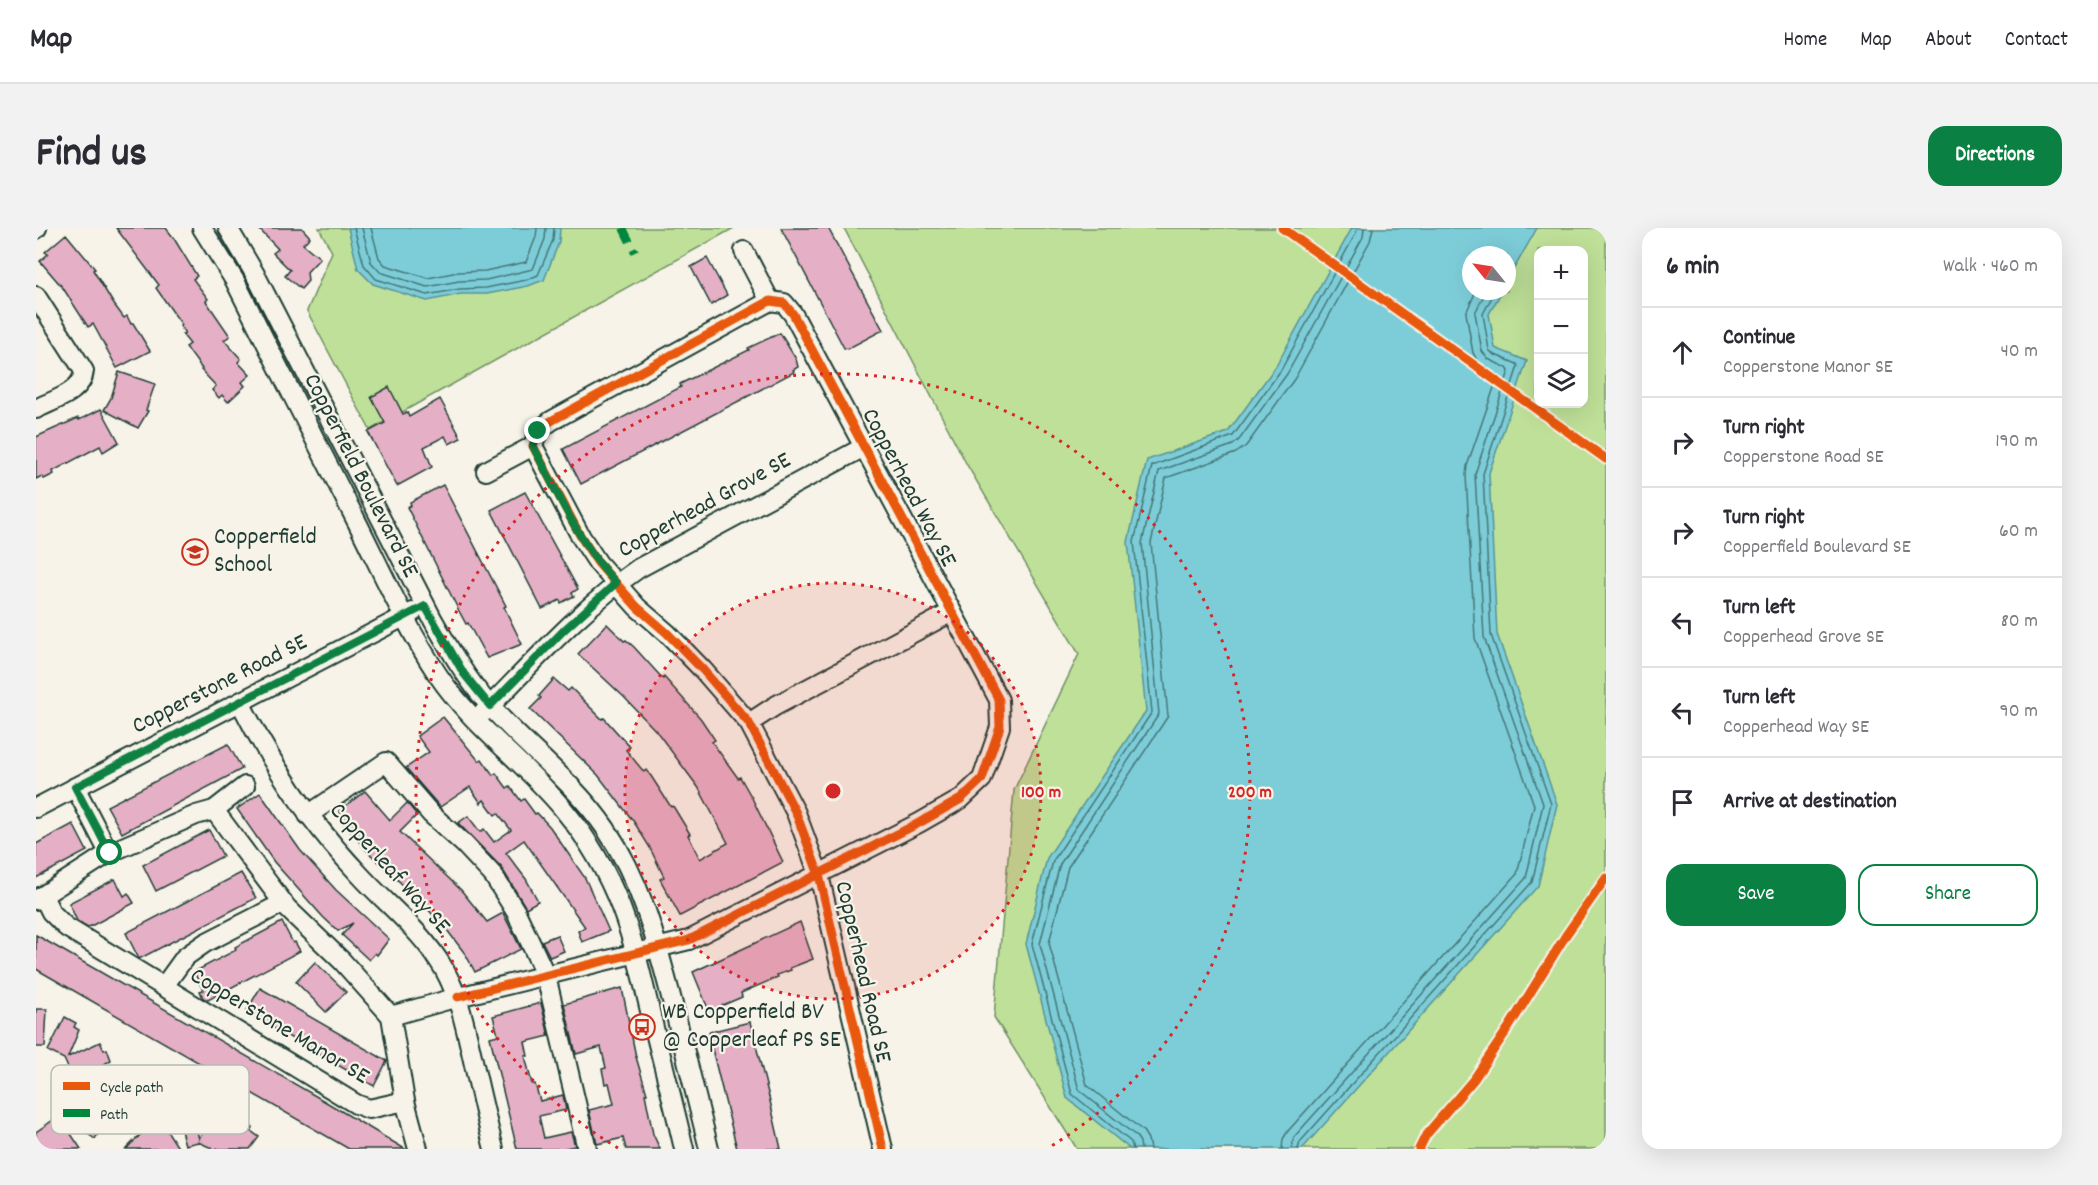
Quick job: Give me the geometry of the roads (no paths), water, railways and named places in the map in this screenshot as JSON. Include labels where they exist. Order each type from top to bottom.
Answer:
[{"type":"street","name":"Copperfield Boulevard SE","points":[[202,228],[235,281],[405,616],[438,675],[475,720],[546,789],[585,838],[603,865],[614,888],[636,953],[684,1149]]},
{"type":"street","name":"Copperfield Boulevard SE","points":[[228,228],[255,274],[425,606],[464,674],[490,706],[571,785],[606,830],[633,877],[643,899],[658,948],[709,1149]]},
{"type":"street","points":[[486,471],[533,446],[538,431],[551,421],[770,301],[744,251]]},
{"type":"street","points":[[36,296],[84,371],[83,379],[78,387],[36,409]]},
{"type":"street","name":"Copperhead Way SE","points":[[458,997],[689,940],[919,823],[962,799],[982,779],[1000,727],[999,699],[793,314],[784,303],[770,301]]},
{"type":"street","points":[[533,446],[581,537],[598,563],[616,583]]},
{"type":"street","name":"Copperhead Grove SE","points":[[475,720],[564,630],[616,583],[741,512],[864,447]]},
{"type":"street","name":"Copperhead Road SE","points":[[616,583],[637,607],[667,633],[703,670],[749,723],[796,813],[819,875],[883,1149]]},
{"type":"street","name":"Copperstone Road SE","points":[[36,808],[425,606]]},
{"type":"street","points":[[749,723],[775,706],[952,612]]},
{"type":"street","name":"Copperleaf Way SE","points":[[240,702],[274,765],[308,815],[360,876],[419,934],[443,967],[458,997],[494,1149]]},
{"type":"street","points":[[308,815],[386,762],[431,814],[465,844],[493,875],[516,912],[546,976],[587,1149]]},
{"type":"street","name":"Copperstone Manor SE","points":[[245,786],[214,810],[196,815],[110,853],[40,898],[66,927],[356,1104],[369,1108],[405,1101]]},
{"type":"street","points":[[75,787],[110,853]]},
{"type":"street","points":[[214,810],[283,903],[342,961],[391,1016],[458,997]]},
{"type":"street","name":"Copperstone Manor SE","points":[[164,986],[184,957],[283,903]]},
{"type":"street","name":"Copperstone Manor SE","points":[[391,1016],[405,1101],[418,1149]]},
{"type":"water","points":[[348,228],[560,228],[559,242],[544,280],[528,286],[487,294],[461,294],[427,301],[373,284],[358,269]]},
{"type":"water","points":[[1352,228],[1537,228],[1516,265],[1516,246],[1462,246],[1462,300],[1497,300],[1489,314],[1495,348],[1527,361],[1489,473],[1497,634],[1557,804],[1538,886],[1302,1149],[1130,1149],[1067,1098],[1026,944],[1047,858],[1146,711],[1128,542],[1147,460],[1228,432],[1276,366]]},
{"type":"place","name":"Copperfield School","points":[[195,552]]},
{"type":"place","name":"WB Copperfield BV @ Copperleaf PS SE","points":[[642,1027]]}]
